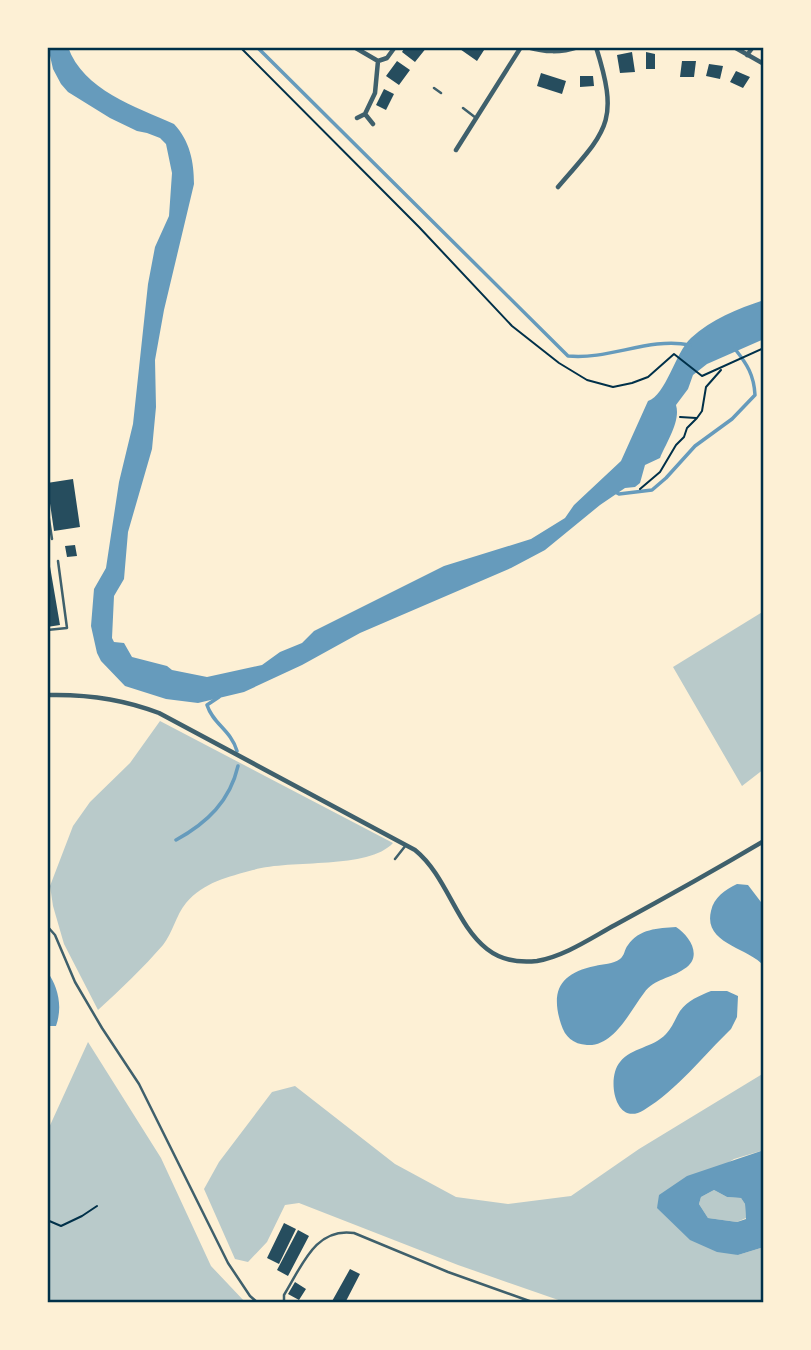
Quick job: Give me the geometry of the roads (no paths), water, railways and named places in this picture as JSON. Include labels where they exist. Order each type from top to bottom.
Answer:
[{"type":"street","points":[[354,47],[378,61],[387,58],[395,47]]},
{"type":"street","points":[[456,150],[521,47]]},
{"type":"street","points":[[527,47],[543,52],[564,52],[578,47]]},
{"type":"street","points":[[558,187],[588,152],[604,128],[609,106],[606,79],[596,47]]},
{"type":"street","points":[[734,47],[764,64]]},
{"type":"street","points":[[747,55],[753,47]]},
{"type":"street","points":[[357,118],[365,114],[375,93],[378,61]]},
{"type":"street","points":[[365,114],[373,124]]},
{"type":"street","points":[[47,695],[92,697],[139,705],[159,713],[406,845],[423,856],[437,873],[471,932],[485,947],[503,958],[537,961],[557,955],[764,841]]},
{"type":"lane","points":[[434,88],[441,93]]},
{"type":"lane","points":[[463,108],[476,118]]},
{"type":"lane","points":[[47,506],[52,539]]},
{"type":"lane","points":[[47,630],[67,628],[58,561]]},
{"type":"lane","points":[[395,859],[406,845]]},
{"type":"lane","points":[[437,873],[443,870]]},
{"type":"lane","points":[[47,926],[55,935],[75,982],[139,1084],[228,1264],[258,1303]]},
{"type":"lane","points":[[284,1303],[284,1295],[318,1240],[342,1231],[354,1233],[448,1272],[535,1303]]},
{"type":"water","points":[[48,47],[68,47],[75,62],[98,86],[128,104],[174,124],[187,145],[193,168],[194,184],[155,360],[156,407],[152,449],[128,532],[124,579],[114,596],[112,638],[114,642],[124,643],[132,657],[167,666],[172,670],[207,677],[262,665],[280,652],[302,643],[314,631],[444,566],[531,539],[565,518],[574,505],[621,461],[648,401],[660,391],[691,338],[725,315],[764,300],[764,339],[707,364],[693,375],[688,389],[676,405],[675,425],[660,458],[645,465],[640,483],[635,487],[625,488],[600,505],[545,550],[511,568],[360,633],[302,665],[244,692],[198,703],[166,699],[125,686],[101,661],[97,653],[91,626],[94,589],[106,568],[119,482],[133,424],[148,284],[155,247],[169,216],[172,173],[166,144],[160,138],[110,118],[68,92],[53,69]]},
{"type":"water","points":[[737,884],[748,885],[764,906],[764,966],[720,938],[710,922],[711,911],[717,898]]},
{"type":"water","points":[[676,927],[686,935],[692,946],[694,953],[690,964],[648,988],[620,1026],[605,1040],[587,1045],[570,1039],[561,1024],[557,1002],[561,985],[566,978],[583,969],[617,961],[632,940],[643,933]]},
{"type":"water","points":[[47,971],[58,997],[56,1026],[47,1026]]},
{"type":"water","points":[[711,991],[727,991],[738,996],[737,1017],[731,1029],[679,1083],[656,1102],[634,1114],[626,1112],[620,1107],[614,1089],[616,1069],[620,1062],[630,1053],[661,1039],[687,1004]]},
{"type":"water","points":[[764,1150],[764,1247],[738,1255],[717,1252],[690,1240],[657,1208],[659,1195],[687,1176]],"holes":[[[714,1190],[727,1197],[741,1198],[745,1204],[746,1219],[737,1222],[708,1218],[699,1204],[701,1197]]]},
{"type":"waterway","points":[[257,47],[568,356],[599,355],[659,344],[690,345]]},
{"type":"waterway","points":[[615,492],[619,494],[652,490],[695,446],[732,419],[755,395],[749,370],[735,349]]},
{"type":"waterway","points":[[219,697],[207,705],[237,751]]},
{"type":"waterway","points":[[176,840],[216,810],[229,790],[238,766]]}]
